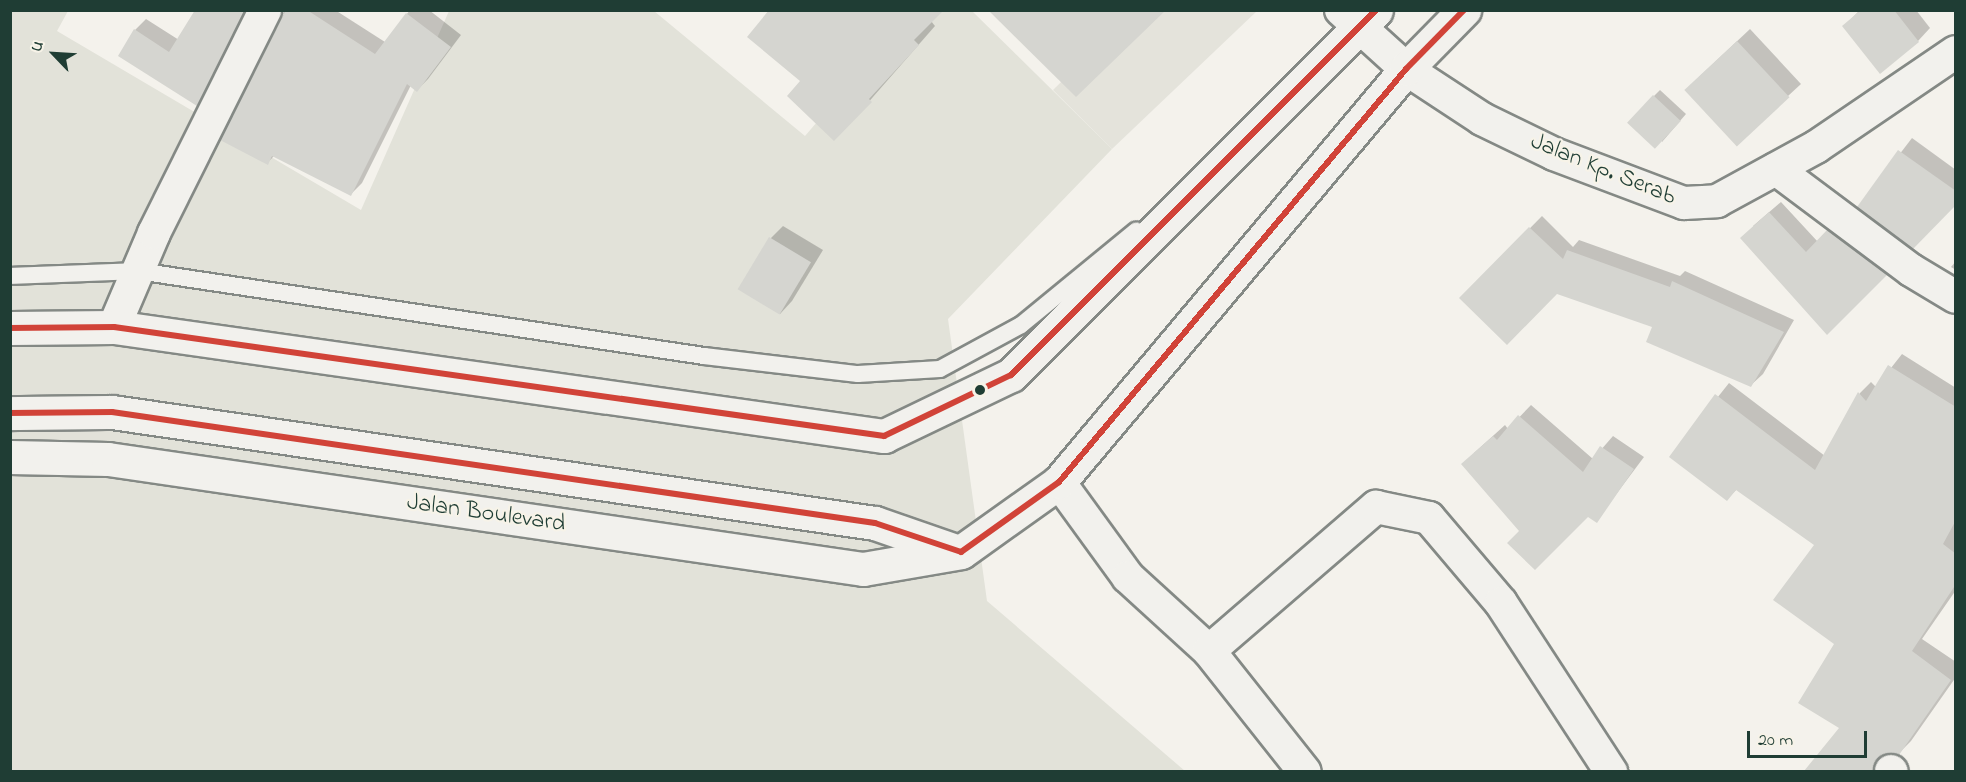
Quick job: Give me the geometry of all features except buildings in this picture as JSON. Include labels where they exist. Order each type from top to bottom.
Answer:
[{"type":"main road","name":"Jalan Boulevard","points":[[10,457],[108,459],[863,569],[961,552],[1059,482],[1406,69],[1464,10]]},
{"type":"main road","points":[[10,328],[114,327],[884,436],[1011,375],[1233,156],[1360,16]]},
{"type":"main road","name":"Jalan Boulevard","points":[[10,413],[112,412],[874,523],[961,552]]},
{"type":"street","points":[[114,327],[138,271],[265,10]]},
{"type":"street","name":"Jalan Kp. Serab","points":[[1360,16],[1406,69],[1482,119],[1554,154],[1684,203],[1717,201],[1816,147],[1956,52]]},
{"type":"street","points":[[1776,169],[1911,270],[1956,297]]},
{"type":"street","points":[[1059,482],[1128,577],[1209,651],[1305,771]]},
{"type":"street","points":[[1209,651],[1376,507],[1429,518],[1501,603],[1611,771]]},
{"type":"lane","points":[[10,276],[138,271],[704,356],[858,374],[940,369],[1021,325],[1099,259],[1233,156]]},
{"type":"shaded area","points":[[10,11],[68,11],[57,31],[361,210],[449,11],[654,11],[805,136],[912,11],[972,11],[1112,149],[948,319],[987,601],[1185,771],[11,771]]},
{"type":"shaded area","points":[[1133,11],[1257,11],[1112,149],[1053,90]]},
{"type":"transit line","points":[[10,328],[114,327],[884,436],[1011,375],[1376,10]]},
{"type":"transit line","points":[[10,413],[112,412],[875,523],[961,552],[1059,482],[1406,69],[1464,10]]}]
